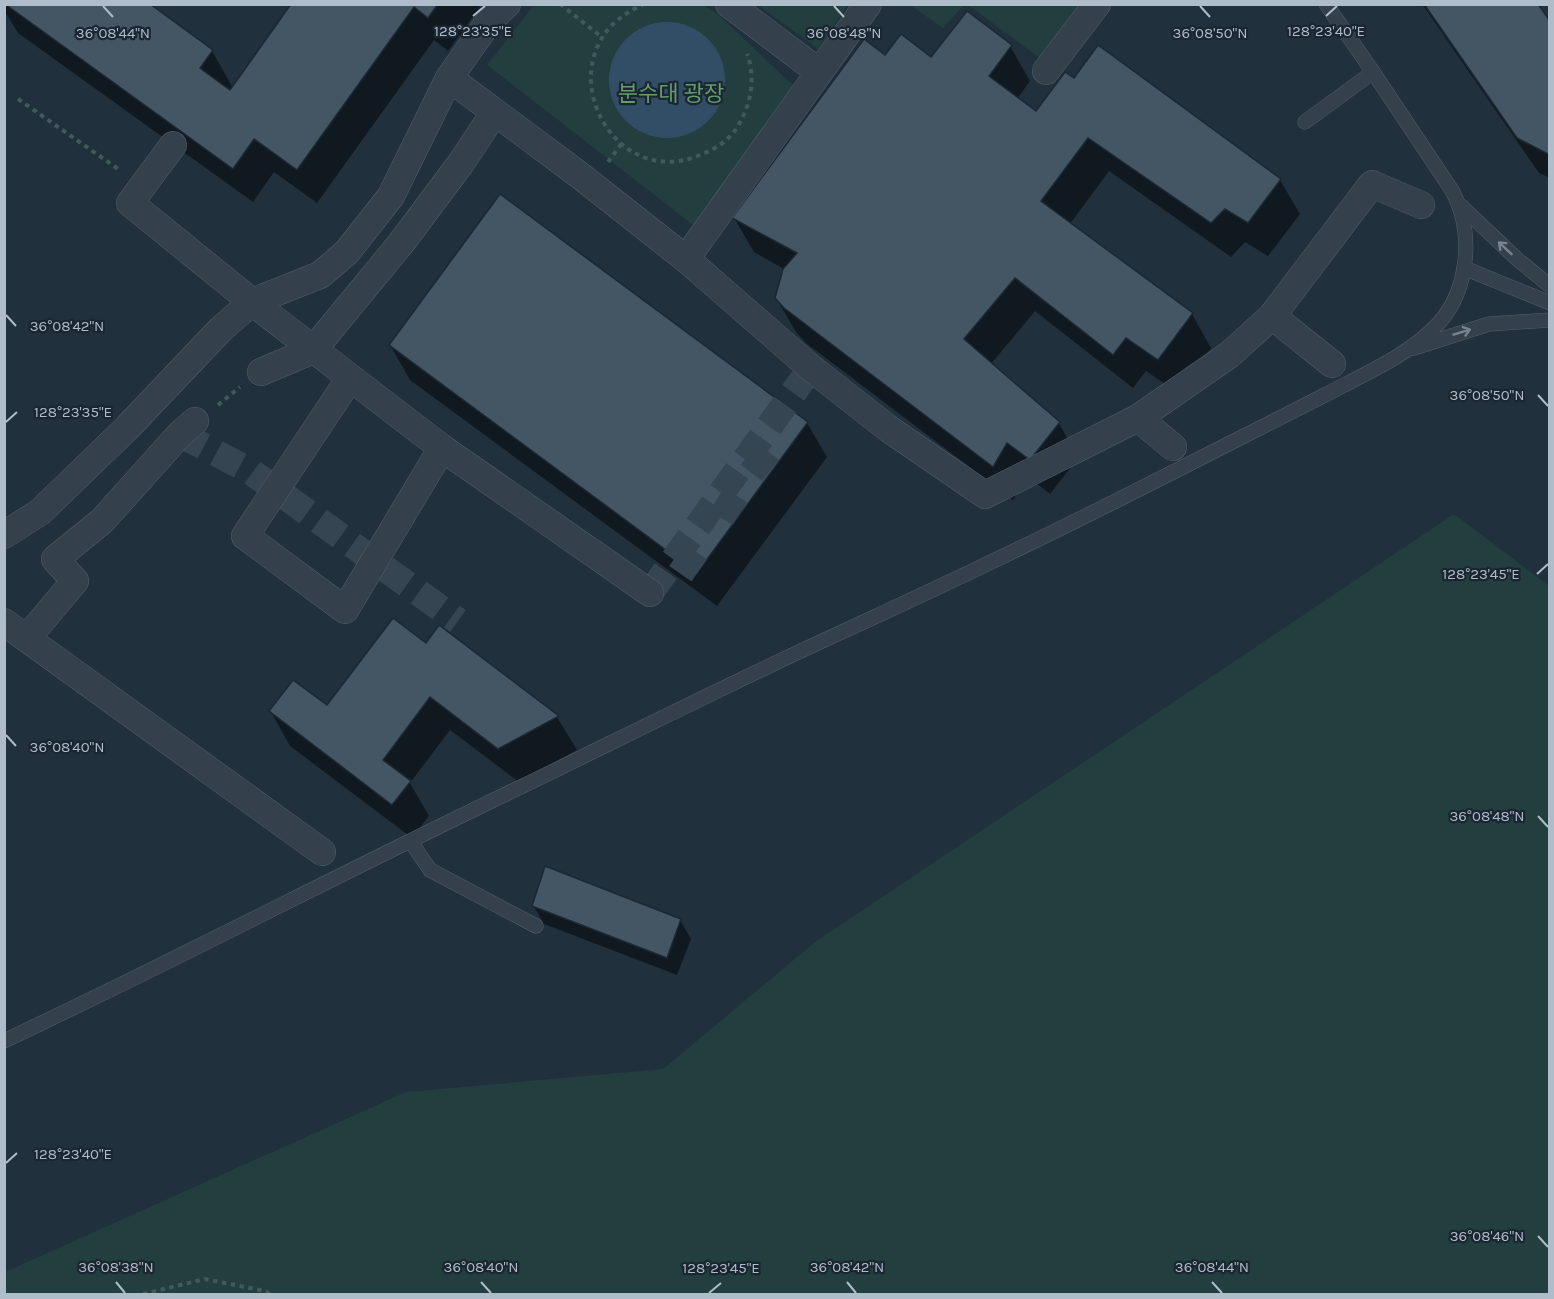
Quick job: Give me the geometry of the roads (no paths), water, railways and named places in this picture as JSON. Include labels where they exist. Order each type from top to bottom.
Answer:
[{"type":"street","points":[[4,535],[40,512],[127,428],[220,329],[252,302],[320,275],[347,252],[391,196],[449,78],[490,20],[507,4]]},
{"type":"street","points":[[729,4],[819,72]]},
{"type":"street","points":[[686,259],[868,4]]},
{"type":"street","points":[[1046,71],[1097,4]]},
{"type":"street","points":[[449,78],[578,174],[686,259],[811,368],[889,429],[985,495],[1138,418],[1229,355],[1272,316],[1372,184],[1421,206]]},
{"type":"street","points":[[261,372],[314,350],[402,242],[461,163],[494,112]]},
{"type":"street","points":[[173,145],[130,203],[252,302],[442,448],[650,593]]},
{"type":"street","points":[[1272,316],[1332,364]]},
{"type":"street","points":[[351,378],[245,536],[345,610],[442,448]]},
{"type":"street","points":[[1138,418],[1173,447]]},
{"type":"street","points":[[27,638],[75,581],[55,559],[102,521],[195,421]]},
{"type":"street","points":[[127,428],[162,454]]},
{"type":"street","points":[[4,622],[322,852]]},
{"type":"lane","points":[[4,1041],[139,978],[411,842],[834,636],[961,578],[1295,410],[1406,350],[1439,323],[1456,293],[1464,268],[1466,235],[1460,205],[1326,4]]},
{"type":"lane","points":[[1305,122],[1373,72]]},
{"type":"lane","points":[[1460,205],[1517,259],[1550,286]]},
{"type":"lane","points":[[1464,268],[1550,303]]},
{"type":"lane","points":[[1406,350],[1489,324],[1550,320]]},
{"type":"lane","points":[[411,842],[430,870],[536,926]]},
{"type":"water","points":[[667,22],[689,26],[708,39],[721,58],[725,80],[721,102],[708,121],[689,134],[667,138],[645,134],[626,121],[613,102],[609,80],[613,58],[626,39],[645,26]]},
{"type":"tunnel","points":[[650,593],[811,368]]},
{"type":"tunnel","points":[[180,434],[250,471],[458,621]]},
{"type":"tunnel","points":[[749,454],[778,476]]},
{"type":"tunnel","points":[[717,499],[745,517]]},
{"type":"tunnel","points":[[677,555],[700,571]]},
{"type":"park label","name":"분수대 광장","points":[[671,94]]}]
